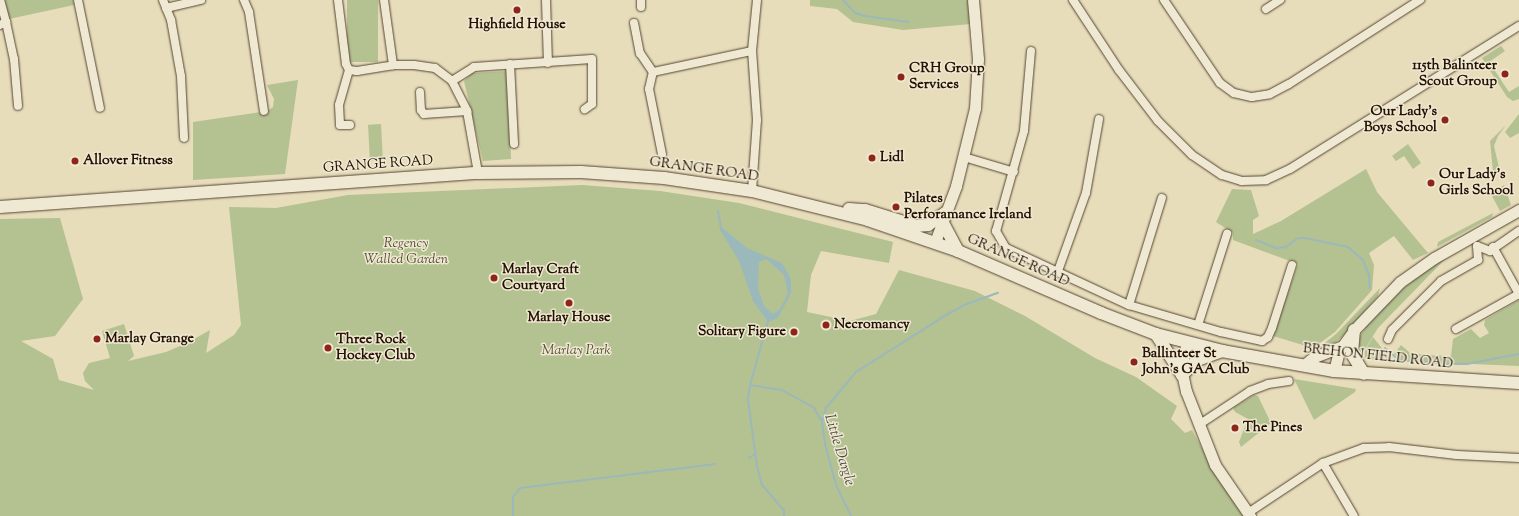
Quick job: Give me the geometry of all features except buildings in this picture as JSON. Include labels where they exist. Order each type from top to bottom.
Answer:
[{"type":"main road","name":"GRANGE ROAD","points":[[0,207],[478,174],[551,171],[620,174],[752,191],[840,211],[958,251],[1101,314],[1156,334],[1187,342]]},
{"type":"main road","points":[[840,211],[851,208],[865,210],[917,226],[928,225],[944,217],[958,251]]},
{"type":"main road","points":[[1354,330],[1352,354],[1364,374]]},
{"type":"main road","points":[[1156,334],[1182,375],[1197,360],[1222,351]]},
{"type":"main road","name":"BREHON FIELD ROAD","points":[[1187,342],[1222,351],[1334,371],[1519,384]]},
{"type":"street","points":[[0,0],[3,23],[14,59],[18,106]]},
{"type":"street","points":[[78,0],[100,108]]},
{"type":"street","points":[[184,138],[181,76],[171,20],[165,4],[201,0]]},
{"type":"street","points":[[244,0],[249,12],[264,111]]},
{"type":"street","points":[[338,0],[346,64],[349,70],[338,105],[340,125],[350,125]]},
{"type":"street","points":[[384,0],[393,65]]},
{"type":"street","points":[[546,0],[548,63]]},
{"type":"street","points":[[752,191],[757,120],[752,51],[757,0]]},
{"type":"street","points":[[934,242],[964,157],[974,108],[978,76],[974,0]]},
{"type":"street","points":[[1073,0],[1119,70],[1158,121],[1192,155],[1222,175],[1242,181],[1266,180],[1290,169],[1519,26]]},
{"type":"street","points":[[1164,0],[1220,83],[1234,93],[1252,97],[1270,94],[1289,84],[1410,3],[1420,0]]},
{"type":"street","points":[[1266,9],[1280,0]]},
{"type":"street","points":[[634,23],[640,53],[653,72],[649,89],[662,154]]},
{"type":"street","points":[[1031,50],[1024,132],[1014,172],[996,231],[1000,241],[1006,248],[1058,270],[1129,305],[1256,340],[1262,340],[1268,337],[1292,265]]},
{"type":"street","points":[[653,72],[752,51]]},
{"type":"street","points":[[452,81],[474,67],[592,59],[592,104],[585,110]]},
{"type":"street","points":[[510,64],[514,144]]},
{"type":"street","points":[[349,70],[358,71],[393,65],[435,68],[452,81],[467,111],[478,174]]},
{"type":"street","points":[[420,92],[421,110],[424,114],[467,111]]},
{"type":"street","points":[[1058,270],[1086,192],[1099,119]]},
{"type":"street","points":[[964,157],[1014,172]]},
{"type":"street","points":[[1129,305],[1162,198]]},
{"type":"street","points":[[1334,371],[1337,357],[1354,330],[1400,282],[1434,258],[1474,241],[1519,210]]},
{"type":"street","points":[[1474,241],[1490,251],[1493,247],[1519,231]]},
{"type":"street","points":[[1198,325],[1227,234]]},
{"type":"street","points":[[1388,339],[1392,330],[1441,281],[1478,260],[1474,241]]},
{"type":"street","points":[[1456,330],[1519,294],[1493,247]]},
{"type":"street","points":[[1187,342],[1181,361],[1182,375],[1214,465],[1249,514],[1323,463],[1350,452],[1389,447],[1470,457],[1519,458]]},
{"type":"street","points":[[1304,365],[1314,357],[1343,346]]},
{"type":"street","points":[[1200,424],[1250,391],[1268,384],[1289,381]]},
{"type":"street","points":[[1323,463],[1354,516]]},
{"type":"green space","points":[[5,0],[73,0],[74,5],[9,19]]},
{"type":"green space","points":[[347,0],[378,0],[378,62],[347,62]]},
{"type":"green space","points":[[810,0],[968,0],[971,24],[903,30],[853,22],[837,9],[810,6]]},
{"type":"green space","points":[[1501,46],[1505,51],[1489,62],[1509,92],[1519,86],[1519,99],[1513,101],[1507,97],[1482,58]]},
{"type":"green space","points":[[508,71],[511,159],[483,161],[464,81],[472,73]]},
{"type":"green space","points":[[298,80],[285,174],[193,180],[193,122],[268,111],[273,107],[274,99],[267,85]]},
{"type":"green space","points":[[1519,114],[1519,133],[1510,138],[1505,132]]},
{"type":"green space","points":[[381,124],[383,160],[370,161],[368,125]]},
{"type":"green space","points":[[1506,125],[1498,136],[1494,146],[1500,172],[1493,171],[1490,141]]},
{"type":"green space","points":[[1408,144],[1421,163],[1413,169],[1404,156],[1396,161],[1392,156]]},
{"type":"green space","points":[[1366,169],[1377,192],[1428,253],[1413,260],[1394,236],[1369,253],[1374,265],[1372,290],[1335,332],[1313,348],[1273,336],[1298,264],[1233,240],[1233,233],[1216,222],[1232,189],[1251,190],[1259,216],[1253,220],[1253,234],[1281,221]]},
{"type":"green space","name":"Marlay Park","points":[[582,185],[660,191],[739,203],[893,242],[889,263],[821,251],[811,275],[807,312],[850,321],[876,314],[899,270],[975,291],[1025,316],[1095,358],[1136,377],[1177,406],[1171,419],[1185,433],[1192,430],[1212,467],[1245,516],[0,516],[0,219],[60,218],[83,299],[55,336],[21,341],[53,359],[59,380],[94,390],[85,381],[83,373],[89,363],[110,358],[102,331],[124,324],[134,356],[128,361],[166,352],[187,343],[210,330],[206,353],[234,335],[241,325],[229,207],[276,208],[348,195]]},
{"type":"green space","points":[[1504,185],[1511,205],[1500,211],[1491,194]]},
{"type":"green space","points":[[1493,213],[1492,217],[1437,247],[1438,242]]},
{"type":"green space","points":[[1448,256],[1378,328],[1359,359],[1356,351],[1357,341],[1371,319],[1415,277]]},
{"type":"green space","points":[[1380,288],[1378,296],[1342,337],[1325,350],[1322,345],[1336,334]]},
{"type":"green space","points":[[1519,300],[1519,366],[1402,361],[1394,354],[1401,345],[1409,352],[1424,355],[1451,356],[1453,339],[1471,329],[1480,338],[1489,333],[1484,325],[1485,320]]},
{"type":"green space","points":[[1373,337],[1392,361],[1391,363],[1365,358],[1364,352]]},
{"type":"green space","points":[[1294,379],[1356,389],[1355,392],[1314,420]]},
{"type":"green space","points":[[1254,395],[1258,396],[1271,423],[1241,447],[1239,442],[1248,419],[1235,412],[1233,408]]},
{"type":"water","points":[[720,226],[747,248],[782,263],[791,279],[791,293],[778,318],[768,322],[753,301],[739,261],[720,230]],"holes":[[[766,259],[784,275],[788,293],[780,309],[773,314],[764,306],[758,288],[759,262]]]},
{"type":"waterway","points":[[843,0],[855,13],[865,16],[909,22]]},
{"type":"waterway","name":"Little Dargle","points":[[718,211],[721,228]]},
{"type":"waterway","points":[[1256,240],[1276,248],[1286,247],[1298,238],[1305,238],[1348,247],[1363,260],[1369,275],[1370,288]]},
{"type":"waterway","points":[[822,422],[826,408],[856,372],[946,315],[967,304],[998,293]]},
{"type":"waterway","name":"Little Dargle","points":[[768,321],[750,385],[782,390],[814,408],[822,422],[825,444],[836,485],[851,516]]},
{"type":"waterway","points":[[1385,348],[1399,360],[1446,364],[1467,364],[1519,354]]},
{"type":"waterway","points":[[750,385],[748,400],[757,466],[762,485],[784,510],[784,516]]},
{"type":"waterway","points":[[749,458],[755,454]]},
{"type":"waterway","points":[[513,516],[513,497],[520,488],[716,464]]},
{"type":"place","name":"Highfield House","points":[[517,10]]},
{"type":"place","name":"115th Balinteer Scout Group","points":[[1505,74]]},
{"type":"place","name":"CRH Group Services","points":[[901,77]]},
{"type":"place","name":"Our Lady's Boys School","points":[[1445,120]]},
{"type":"place","name":"Lidl","points":[[872,158]]},
{"type":"place","name":"Allover Fitness","points":[[75,161]]},
{"type":"place","name":"Our Lady's Girls School","points":[[1431,183]]},
{"type":"place","name":"Pilates Perforamance Ireland","points":[[896,207]]},
{"type":"place","name":"Marlay Craft Courtyard","points":[[494,278]]},
{"type":"place","name":"Marlay House","points":[[569,303]]},
{"type":"place","name":"Necromancy","points":[[826,325]]},
{"type":"place","name":"Solitary Figure","points":[[794,332]]},
{"type":"place","name":"Marlay Grange","points":[[97,339]]},
{"type":"place","name":"Three Rock Hockey Club","points":[[328,348]]},
{"type":"place","name":"Ballinteer St John's GAA Club","points":[[1134,362]]},
{"type":"place","name":"The Pines","points":[[1235,428]]},
{"type":"park label","name":"Regency Walled Garden","points":[[406,252]]}]
